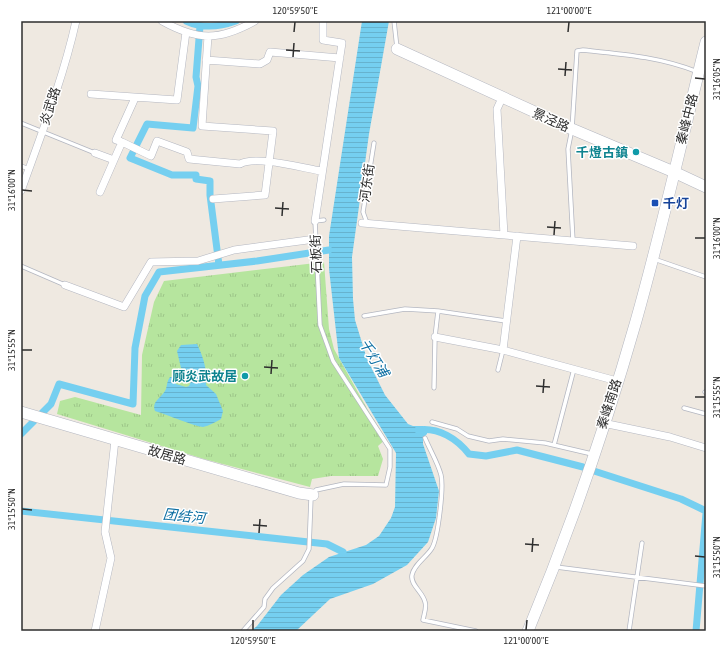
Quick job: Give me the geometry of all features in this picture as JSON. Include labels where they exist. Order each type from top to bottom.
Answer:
[{"type":"street","name":"炎武路","points":[[21,191],[71,44],[76,21]]},
{"type":"street","points":[[162,21],[186,32],[202,36],[221,36],[236,31],[255,21]]},
{"type":"street","name":"石板街","points":[[315,221],[321,171],[342,43],[323,40],[323,21]]},
{"type":"street","points":[[91,94],[177,100],[186,32]]},
{"type":"street","points":[[202,36],[206,60],[202,126],[272,131],[265,195],[213,199]]},
{"type":"street","name":"秦峰中路","points":[[674,172],[706,42]]},
{"type":"street","name":"景泾路","points":[[397,49],[502,98],[706,187]]},
{"type":"street","points":[[206,60],[260,64],[267,60],[270,52],[340,58]]},
{"type":"street","points":[[135,98],[116,140],[151,156],[157,141],[186,152],[190,160],[240,164],[246,161],[269,162],[321,171]]},
{"type":"street","points":[[502,98],[498,109],[504,235]]},
{"type":"street","points":[[100,192],[122,142]]},
{"type":"street","points":[[95,153],[114,160]]},
{"type":"street","name":"秦峰南路","points":[[528,631],[555,566],[617,381],[653,258],[674,172]]},
{"type":"street","points":[[364,223],[634,246]]},
{"type":"street","points":[[503,350],[517,236]]},
{"type":"street","points":[[65,285],[124,307],[150,262],[198,261],[234,250],[315,242]]},
{"type":"street","points":[[435,337],[503,350],[617,381]]},
{"type":"street","name":"故居路","points":[[26,414],[299,493],[313,495]]},
{"type":"street","points":[[603,423],[670,437],[706,448]]},
{"type":"street","points":[[95,631],[111,558],[105,532],[115,440]]},
{"type":"lane","points":[[394,21],[397,49]]},
{"type":"lane","points":[[573,241],[568,149],[572,129],[577,51],[583,50],[636,55],[680,65],[699,72]]},
{"type":"lane","points":[[21,123],[95,153]]},
{"type":"lane","name":"河东街","points":[[364,223],[363,212],[374,143]]},
{"type":"lane","points":[[21,166],[29,168]]},
{"type":"lane","points":[[315,221],[324,220]]},
{"type":"lane","name":"石板街","points":[[313,495],[316,490],[344,484],[386,485],[390,467],[390,447],[359,404],[332,361],[320,325],[315,221]]},
{"type":"lane","points":[[653,258],[706,277]]},
{"type":"lane","points":[[21,266],[65,285]]},
{"type":"lane","points":[[364,316],[405,309],[438,310],[507,321]]},
{"type":"lane","points":[[434,388],[435,337],[438,310]]},
{"type":"lane","points":[[498,370],[503,350]]},
{"type":"lane","points":[[554,445],[574,369]]},
{"type":"lane","points":[[684,408],[706,414]]},
{"type":"lane","points":[[432,422],[457,429],[468,436],[489,441],[503,439],[554,445],[593,455]]},
{"type":"lane","points":[[425,438],[441,475],[438,527],[432,548],[412,575],[412,582],[421,592],[426,603],[423,620],[476,631]]},
{"type":"lane","points":[[243,631],[264,607],[265,600],[273,588],[303,561],[309,549],[313,495]]},
{"type":"lane","points":[[629,631],[642,544]]},
{"type":"lane","points":[[555,566],[705,585]]},
{"type":"green space","name":"顾炎武故居","points":[[324,262],[329,329],[334,349],[369,412],[386,439],[378,446],[383,459],[378,476],[331,476],[312,479],[310,487],[204,459],[57,414],[60,401],[75,397],[141,415],[142,355],[154,302],[164,281]]},
{"type":"water","points":[[362,21],[389,21],[369,134],[352,257],[355,320],[367,359],[385,395],[408,424],[413,426],[423,426],[427,431],[427,434],[423,438],[423,444],[439,491],[436,518],[428,542],[407,565],[373,584],[330,599],[296,631],[251,631],[257,626],[281,595],[303,575],[329,557],[366,545],[379,536],[391,518],[395,507],[396,453],[339,358],[329,269],[329,236]]},
{"type":"water","points":[[197,344],[204,364],[206,385],[216,394],[223,411],[221,419],[203,427],[155,411],[154,408],[154,405],[166,389],[170,377],[175,377],[176,384],[186,387],[189,386],[194,374],[181,368],[177,351],[181,345]]},
{"type":"waterway","points":[[186,21],[192,24],[205,26],[223,25],[236,21]]},
{"type":"waterway","points":[[200,26],[196,77],[198,86],[193,128],[147,124],[130,158],[172,175],[196,175],[196,179],[210,181],[210,195],[219,265]]},
{"type":"waterway","points":[[21,434],[51,404],[59,384],[133,404],[135,348],[145,296],[159,272],[257,261],[329,250]]},
{"type":"waterway","points":[[418,430],[433,430],[447,435],[469,454],[486,456],[517,450],[583,467]]},
{"type":"waterway","points":[[594,471],[681,499],[706,511]]},
{"type":"waterway","name":"团结河","points":[[21,511],[327,544],[343,552]]},
{"type":"waterway","points":[[696,631],[706,513]]},
{"type":"place","name":"千燈古鎮","points":[[636,152]]},
{"type":"place","name":"千灯","points":[[655,203]]},
{"type":"place","name":"顾炎武故居","points":[[245,376]]},
{"type":"water label","name":"千灯浦","points":[[374,358]]}]
